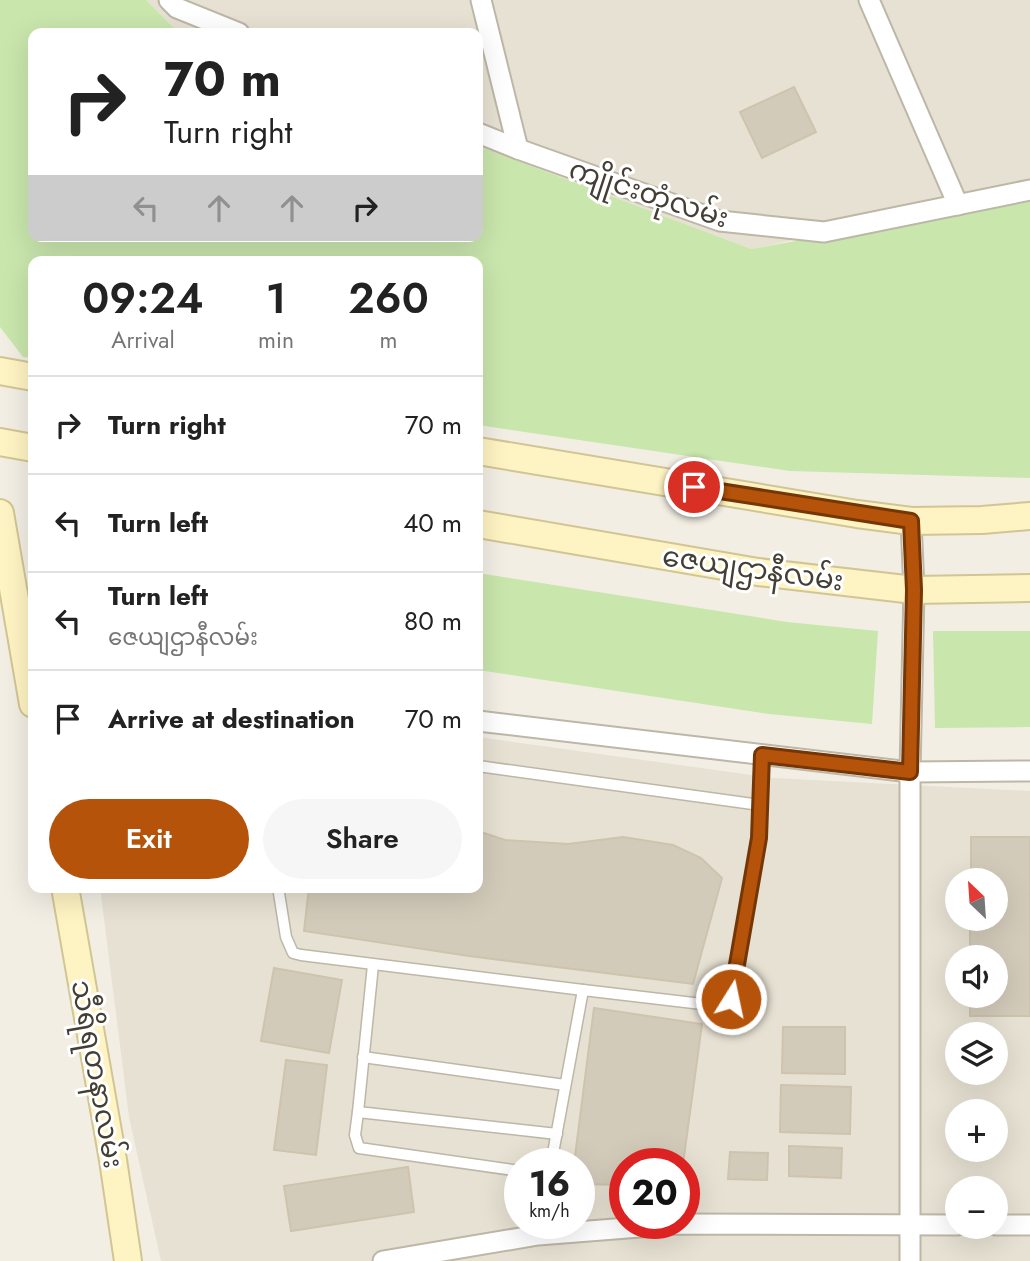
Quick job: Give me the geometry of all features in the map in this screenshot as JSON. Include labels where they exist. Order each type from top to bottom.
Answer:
[{"type":"main road","points":[[0,371],[28,376]]},
{"type":"main road","points":[[0,442],[28,447]]},
{"type":"main road","points":[[483,452],[911,521],[1030,516]]},
{"type":"main road","points":[[0,513],[28,673]]},
{"type":"main road","name":"ဇေယျဌာနီလမ်း","points":[[483,525],[758,572],[914,590],[1030,588]]},
{"type":"main road","name":"သီရိရတနာလမ်း","points":[[66,893],[128,1261]]},
{"type":"street","points":[[169,0],[177,8],[227,28]]},
{"type":"street","points":[[481,0],[518,149]]},
{"type":"street","points":[[869,0],[958,205]]},
{"type":"street","name":"ကျိုင်းတုံလမ်း","points":[[483,135],[720,221],[824,232],[1030,190]]},
{"type":"street","points":[[910,1261],[910,772],[914,590],[911,521]]},
{"type":"street","points":[[483,722],[910,772],[1030,771]]},
{"type":"street","points":[[595,1227],[678,1224],[945,1225]]},
{"type":"street","points":[[1008,1225],[1030,1225]]},
{"type":"street","points":[[383,1261],[504,1236]]},
{"type":"lane","points":[[279,893],[289,946],[293,953],[301,956],[719,1006],[731,999],[757,853],[762,755]]},
{"type":"lane","points":[[483,767],[760,805]]},
{"type":"lane","points":[[373,965],[355,1135],[359,1148],[504,1169]]},
{"type":"lane","points":[[554,1148],[583,990]]},
{"type":"lane","points":[[363,1057],[565,1085]]},
{"type":"lane","points":[[358,1111],[557,1134]]},
{"type":"shaded area","points":[[146,0],[1030,0],[1030,188],[751,249],[483,148],[483,28],[174,28]]},
{"type":"shaded area","points":[[483,738],[773,778],[1030,791],[1030,1261],[161,1261],[129,1117],[101,893],[483,893]]},
{"type":"green space","points":[[0,0],[146,0],[174,28],[28,28],[28,242],[483,242],[483,148],[751,249],[1030,199],[1030,478],[790,471],[483,426],[483,256],[28,256],[28,358],[23,357],[0,327]]},
{"type":"green space","points":[[483,574],[787,622],[878,631],[872,724],[769,714],[483,671]]},
{"type":"green space","points":[[933,631],[1030,631],[1030,727],[935,728]]},
{"type":"building","points":[[794,87],[816,132],[762,158],[740,112]]},
{"type":"building","points":[[483,833],[505,840],[568,844],[623,837],[673,845],[701,858],[722,878],[693,984],[469,956],[304,931],[308,893],[483,893]]},
{"type":"building","points":[[971,837],[1030,837],[1030,1016],[970,1016],[970,1008],[1008,1008],[1008,945],[970,945],[970,931],[1008,931],[1008,868],[971,868]]},
{"type":"building","points":[[274,968],[342,980],[329,1053],[261,1041]]},
{"type":"building","points":[[594,1008],[702,1024],[685,1148],[609,1148],[609,1185],[595,1184],[595,1148],[576,1148]]},
{"type":"building","points":[[783,1027],[845,1027],[845,1074],[782,1073]]},
{"type":"building","points":[[286,1060],[327,1065],[316,1155],[274,1150]]},
{"type":"building","points":[[781,1085],[851,1087],[850,1134],[780,1132]]},
{"type":"building","points":[[789,1146],[842,1148],[841,1178],[789,1176]]},
{"type":"building","points":[[730,1152],[768,1153],[767,1180],[728,1179]]},
{"type":"building","points":[[408,1167],[414,1212],[291,1231],[284,1186]]},
{"type":"route","points":[[694,487],[911,521],[914,590],[910,772],[762,755],[759,838],[731,999]]}]
